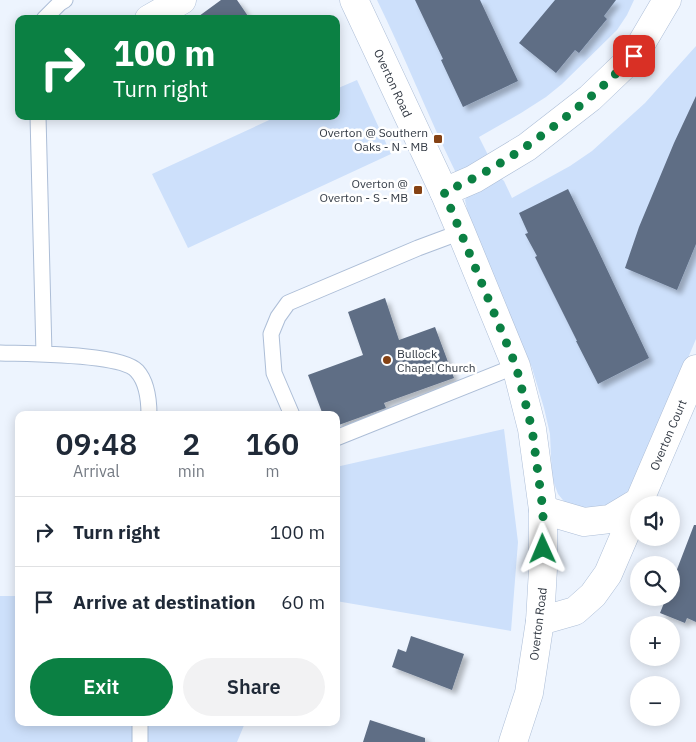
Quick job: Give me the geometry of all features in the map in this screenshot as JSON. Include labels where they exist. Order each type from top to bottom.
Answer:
[{"type":"street","points":[[156,15],[182,0]]},
{"type":"street","name":"Overton Road","points":[[354,0],[461,232],[516,366],[532,429],[543,510],[544,569],[540,622],[529,693],[513,742]]},
{"type":"street","points":[[444,192],[474,179],[527,147],[590,98],[634,56],[667,0]]},
{"type":"street","name":"Overton Court","points":[[642,496],[696,369]]},
{"type":"street","points":[[543,510],[584,522],[610,519],[630,507]]},
{"type":"street","name":"Overton Court","points":[[540,622],[575,611],[594,595],[608,574],[630,524]]},
{"type":"lane","points":[[48,15],[65,0]]},
{"type":"lane","points":[[38,120],[44,354]]},
{"type":"lane","points":[[290,411],[274,374],[271,334],[278,317],[288,303],[418,248],[461,232]]},
{"type":"lane","points":[[0,353],[102,358],[126,364],[137,371],[145,385],[149,411]]},
{"type":"lane","points":[[340,436],[516,366]]},
{"type":"lane","points":[[140,726],[140,742]]},
{"type":"shaded area","points":[[377,0],[634,0],[617,30],[562,84],[521,113],[479,137],[489,157],[456,173]]},
{"type":"shaded area","points":[[696,46],[696,339],[641,470],[631,488],[621,497],[603,507],[580,509],[567,505],[558,494],[552,478],[550,434],[532,368],[468,214],[465,200],[471,191],[501,178],[512,198],[570,166],[592,151],[645,103]]},
{"type":"shaded area","points":[[357,80],[391,154],[188,248],[152,174],[269,120],[340,120],[340,87]]},
{"type":"shaded area","points":[[504,429],[518,542],[511,631],[340,602],[340,466]]},
{"type":"shaded area","points":[[0,596],[15,596],[15,726],[244,726],[237,742],[0,742]]},
{"type":"building","points":[[221,0],[237,0],[247,15],[200,15]]},
{"type":"building","points":[[415,0],[480,0],[518,81],[463,107]]},
{"type":"building","points":[[555,0],[616,0],[604,16],[607,19],[579,53],[575,50],[556,73],[519,43]]},
{"type":"building","points":[[696,96],[696,244],[677,290],[625,268],[639,227]]},
{"type":"building","points":[[568,189],[649,358],[598,384],[535,257],[537,256],[525,234],[528,233],[519,213]]},
{"type":"building","points":[[385,298],[399,340],[435,327],[454,378],[384,403],[386,408],[340,425],[340,411],[322,411],[308,375],[363,355],[348,312]]},
{"type":"building","points":[[694,525],[696,525],[696,622],[687,618],[685,623],[680,621],[680,616],[668,616],[660,613],[663,606],[680,606],[680,562]]},
{"type":"building","points":[[411,636],[464,654],[452,690],[392,667],[398,649],[406,652]]},
{"type":"building","points":[[370,720],[425,738],[425,742],[363,742]]},
{"type":"place","name":"Overton @ Southern Oaks - N - MB","points":[[438,139]]},
{"type":"place","name":"Overton @ Overton - S - MB","points":[[418,190]]},
{"type":"place","name":"Bullock Chapel Church","points":[[387,360]]},
{"type":"route","points":[[543,549],[543,510],[532,429],[516,366],[444,192],[474,179],[527,147],[590,98],[634,56]]}]
